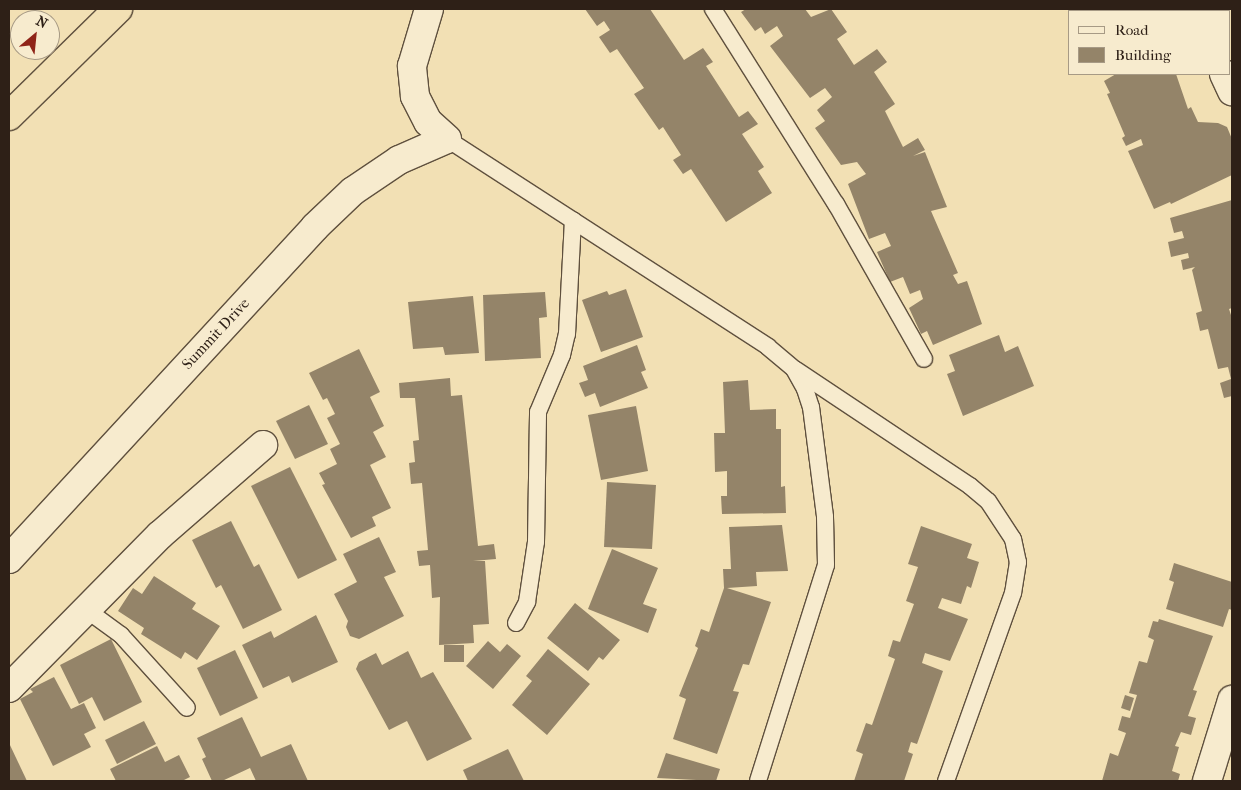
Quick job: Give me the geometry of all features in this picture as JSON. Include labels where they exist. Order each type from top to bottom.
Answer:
[{"type":"highway","points":[[9,116],[118,9]]},
{"type":"street","points":[[429,9],[412,66],[415,96],[428,122],[447,139]]},
{"type":"street","points":[[1224,75],[1232,91]]},
{"type":"street","name":"Summit Drive","points":[[9,559],[315,226],[353,191],[399,160],[447,139]]},
{"type":"street","points":[[9,688],[84,608],[160,535],[263,445]]},
{"type":"street","points":[[1207,781],[1232,700]]},
{"type":"lane","points":[[713,9],[836,204],[924,359]]},
{"type":"lane","points":[[447,139],[729,320],[794,369],[970,486],[988,501],[1013,539],[1018,562],[1013,593],[946,781]]},
{"type":"lane","points":[[516,623],[527,602],[536,542],[538,412],[562,355],[568,334],[574,220]]},
{"type":"lane","points":[[758,781],[826,565],[825,517],[810,407],[794,369]]},
{"type":"lane","points":[[84,608],[121,635],[187,708]]},
{"type":"building","points":[[585,9],[650,9],[684,60],[703,48],[713,62],[706,66],[739,117],[748,111],[758,124],[742,134],[764,167],[758,171],[772,193],[726,222],[691,169],[683,174],[673,160],[681,155],[663,127],[659,130],[634,94],[644,88],[617,49],[610,53],[599,37],[610,30],[604,21],[597,26]]},
{"type":"building","points":[[746,9],[805,9],[811,17],[831,9],[847,32],[837,39],[854,65],[877,49],[887,62],[874,72],[895,104],[885,111],[903,147],[918,138],[925,150],[913,156],[925,152],[947,207],[931,211],[958,273],[953,275],[958,284],[967,281],[982,324],[933,345],[927,331],[921,334],[909,308],[923,299],[920,290],[910,294],[903,277],[890,282],[877,252],[891,246],[885,233],[869,239],[848,184],[866,174],[857,162],[841,165],[815,128],[825,121],[817,110],[832,97],[825,88],[810,98],[770,46],[783,36],[777,26],[765,34],[761,27],[755,31],[741,12]]},
{"type":"building","points":[[1074,9],[1158,10],[1074,10]]},
{"type":"building","points":[[1114,75],[1176,75],[1188,109],[1191,107],[1198,122],[1218,123],[1227,127],[1232,139],[1232,175],[1171,204],[1170,202],[1154,209],[1128,151],[1143,145],[1141,139],[1126,146],[1122,138],[1125,136],[1107,94],[1110,93],[1104,81]]},
{"type":"building","points":[[1232,200],[1232,308],[1229,309],[1232,318],[1232,396],[1224,398],[1220,383],[1231,379],[1228,367],[1218,369],[1208,329],[1200,331],[1196,313],[1202,311],[1192,270],[1195,267],[1183,270],[1181,260],[1189,258],[1188,253],[1171,257],[1168,242],[1184,238],[1182,231],[1174,233],[1170,218]]},
{"type":"building","points":[[626,289],[643,337],[601,352],[582,300],[607,291],[609,295]]},
{"type":"building","points":[[545,292],[547,317],[539,318],[541,358],[485,361],[483,295]]},
{"type":"building","points":[[473,296],[479,353],[445,355],[443,347],[413,349],[408,302]]},
{"type":"building","points":[[999,335],[1005,352],[1018,346],[1034,386],[963,416],[947,374],[955,371],[949,355]]},
{"type":"building","points":[[637,345],[646,370],[641,372],[648,388],[600,407],[595,393],[585,397],[579,383],[588,380],[583,366]]},
{"type":"building","points":[[359,349],[380,392],[370,397],[384,426],[373,432],[386,457],[370,465],[391,508],[372,517],[376,526],[351,538],[322,485],[325,484],[319,473],[337,464],[330,449],[340,444],[327,418],[335,414],[327,398],[323,400],[309,373]]},
{"type":"building","points":[[450,378],[451,396],[462,395],[478,546],[494,544],[496,559],[473,561],[485,561],[489,624],[473,625],[474,643],[439,645],[440,597],[432,598],[430,565],[419,566],[417,551],[428,550],[422,483],[411,484],[409,463],[415,462],[413,441],[419,440],[415,398],[400,398],[399,383]]},
{"type":"building","points":[[748,380],[750,410],[776,409],[776,429],[781,429],[781,487],[785,486],[786,513],[722,514],[721,496],[727,496],[727,471],[715,472],[714,433],[725,433],[723,382]]},
{"type":"building","points":[[309,405],[328,444],[295,459],[276,421]]},
{"type":"building","points":[[636,406],[648,471],[601,480],[588,415]]},
{"type":"building","points":[[290,467],[337,560],[298,579],[251,486]]},
{"type":"building","points":[[607,482],[656,485],[652,549],[604,547]]},
{"type":"building","points":[[231,521],[254,567],[259,564],[282,610],[243,629],[221,585],[216,588],[192,540]]},
{"type":"building","points":[[782,525],[788,571],[756,572],[757,586],[727,588],[771,602],[749,665],[743,664],[733,691],[739,692],[717,754],[673,739],[686,699],[679,696],[698,648],[695,646],[701,629],[709,632],[724,588],[723,569],[731,569],[729,527]]},
{"type":"building","points":[[921,526],[972,544],[967,558],[979,562],[971,588],[967,586],[961,604],[942,598],[938,608],[968,619],[950,661],[925,653],[922,663],[943,671],[917,744],[911,742],[908,752],[913,754],[904,781],[854,781],[863,754],[856,751],[866,723],[872,725],[895,659],[888,656],[893,640],[900,642],[914,604],[906,601],[918,567],[908,564]]},
{"type":"building","points":[[379,537],[396,572],[384,577],[404,616],[359,639],[350,636],[346,627],[348,621],[334,594],[357,582],[343,554]]},
{"type":"building","points":[[612,549],[658,568],[643,604],[657,609],[648,633],[588,609]]},
{"type":"building","points":[[1174,563],[1232,582],[1232,610],[1229,609],[1223,627],[1166,609],[1174,582],[1169,580]]},
{"type":"building","points":[[154,576],[196,603],[192,609],[220,626],[197,660],[185,652],[181,659],[141,634],[144,628],[118,611],[133,588],[142,594]]},
{"type":"building","points":[[575,603],[620,640],[603,660],[599,657],[588,671],[547,638]]},
{"type":"building","points":[[316,615],[338,662],[292,683],[289,676],[263,688],[242,645],[271,631],[274,638]]},
{"type":"building","points":[[1159,619],[1213,636],[1193,690],[1197,691],[1188,716],[1196,718],[1191,735],[1181,732],[1175,746],[1179,747],[1172,771],[1180,774],[1178,781],[1102,781],[1110,753],[1118,756],[1126,733],[1118,730],[1122,716],[1130,718],[1137,695],[1129,693],[1139,661],[1147,663],[1154,640],[1148,637],[1153,621],[1158,622]]},
{"type":"building","points":[[111,639],[142,702],[104,721],[92,697],[79,704],[60,665]]},
{"type":"building","points":[[488,641],[500,652],[507,644],[521,656],[493,689],[466,666]]},
{"type":"building","points":[[444,645],[464,645],[464,662],[444,662]]},
{"type":"building","points":[[548,649],[590,684],[547,735],[512,705],[532,681],[526,676]]},
{"type":"building","points":[[235,650],[258,698],[220,716],[197,668]]},
{"type":"building","points":[[408,651],[421,678],[433,672],[472,739],[427,761],[407,721],[389,730],[356,669],[359,662],[376,653],[382,665]]},
{"type":"building","points":[[54,677],[71,709],[84,703],[96,728],[84,734],[91,747],[53,766],[20,699],[33,692],[30,689]]},
{"type":"building","points":[[1125,695],[1134,698],[1130,711],[1121,708]]},
{"type":"building","points":[[242,717],[261,757],[291,744],[308,781],[256,781],[250,768],[222,781],[212,781],[202,759],[206,757],[197,738]]},
{"type":"building","points":[[144,721],[156,744],[117,764],[105,740]]},
{"type":"building","points":[[9,743],[27,781],[9,781]]},
{"type":"building","points":[[157,746],[165,762],[179,755],[190,777],[182,781],[116,781],[110,769]]},
{"type":"building","points":[[508,749],[524,781],[468,781],[463,770]]},
{"type":"building","points":[[666,753],[720,769],[716,781],[657,778]]}]
